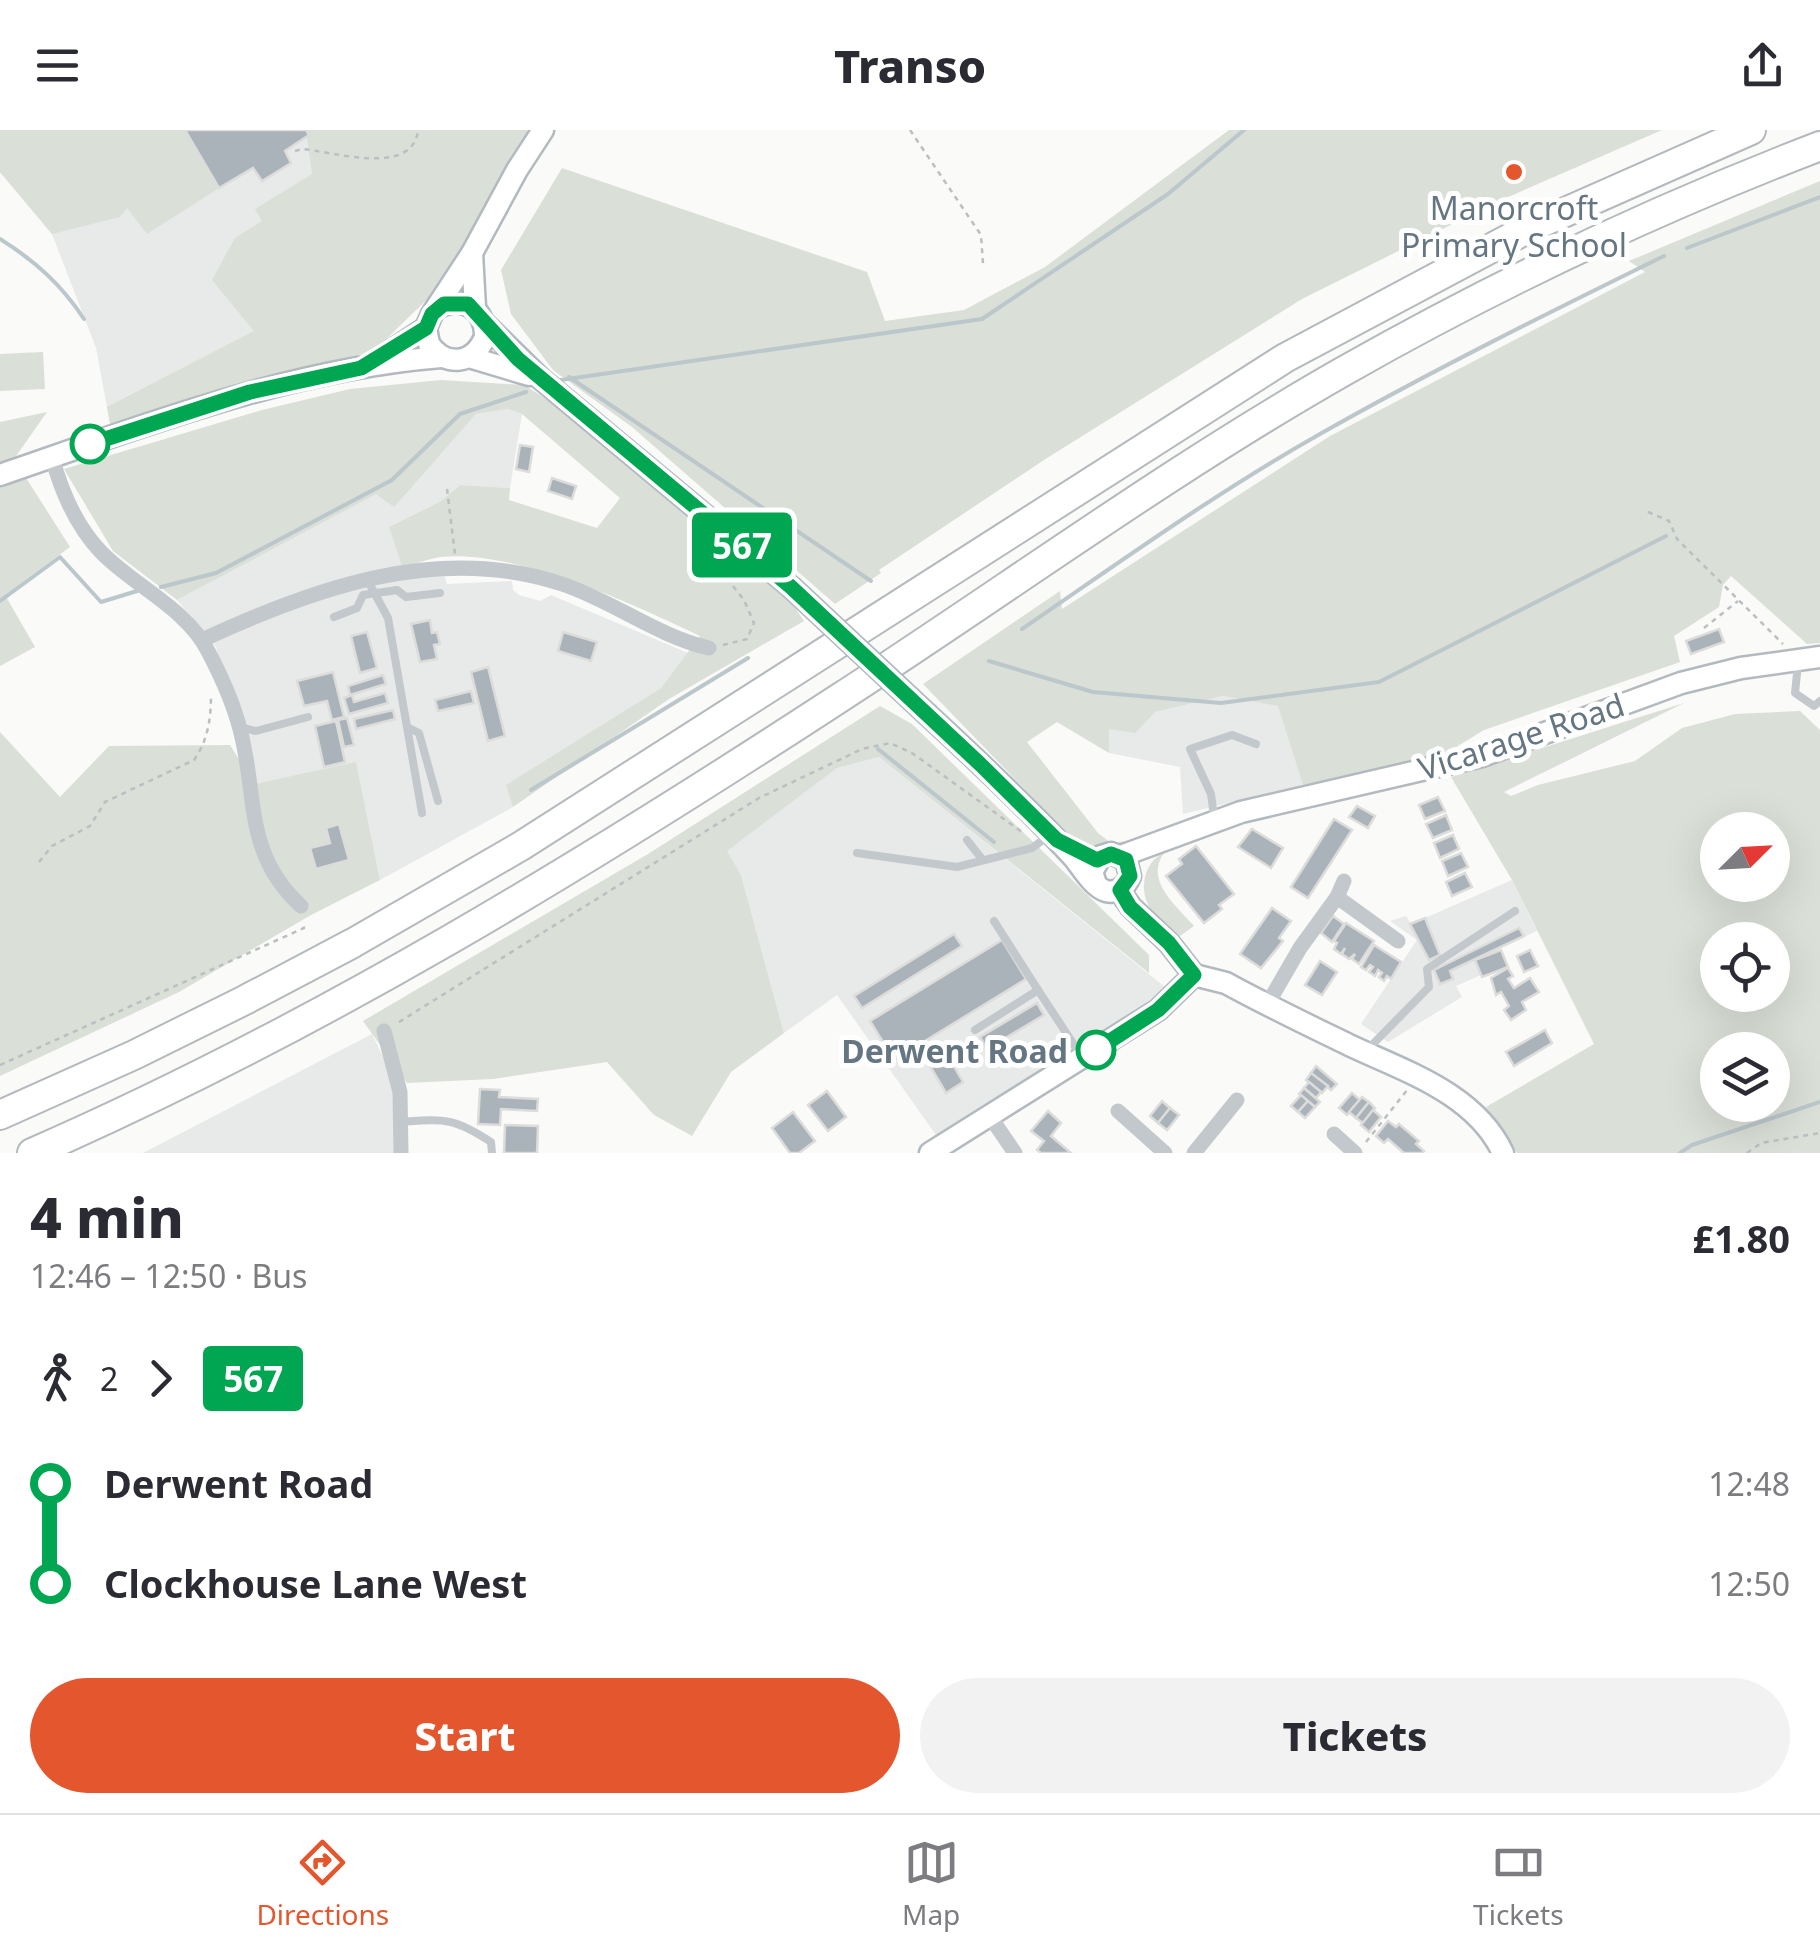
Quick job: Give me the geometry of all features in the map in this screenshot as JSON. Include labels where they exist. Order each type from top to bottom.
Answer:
[{"type":"highway","points":[[0,1115],[245,1000],[521,846],[1285,358],[1527,228],[1751,130]]},
{"type":"highway","points":[[32,1153],[136,1108],[347,998],[545,882],[840,698],[1181,470],[1344,370],[1568,254],[1684,200],[1820,146]]},
{"type":"street","points":[[361,368],[426,328],[543,130]]},
{"type":"street","points":[[0,475],[250,392],[361,368],[470,357],[483,343],[472,254]]},
{"type":"street","points":[[436,308],[452,302],[480,316],[540,379],[791,587],[1054,837],[1096,884],[1108,892],[1120,890],[1128,883],[1126,863],[1106,854],[1097,860],[1092,872],[1096,884]]},
{"type":"street","points":[[426,328],[430,344],[442,357]]},
{"type":"street","points":[[470,357],[540,379]]},
{"type":"street","points":[[52,457],[74,514],[100,551],[186,622],[202,640],[239,727],[254,820],[266,858],[280,886],[301,906]]},
{"type":"street","points":[[202,640],[308,596],[371,587],[453,566],[562,584],[709,648]]},
{"type":"street","name":"Vicarage Road","points":[[1126,863],[1166,839],[1215,822],[1301,797],[1482,756],[1647,694],[1714,674],[1809,658]]},
{"type":"street","points":[[1054,837],[1097,860]]},
{"type":"street","points":[[1267,1005],[1300,948],[1337,898],[1344,881]]},
{"type":"street","points":[[1120,890],[1130,907],[1169,943],[1194,975],[1226,983],[1418,1076],[1456,1099],[1482,1124],[1503,1153]]},
{"type":"street","points":[[1337,898],[1398,940]]},
{"type":"street","points":[[930,1153],[1158,1010],[1194,975]]},
{"type":"street","points":[[384,1032],[400,1092],[401,1153]]},
{"type":"street","points":[[1194,1153],[1238,1100]]},
{"type":"street","points":[[1118,1111],[1165,1153]]},
{"type":"street","points":[[990,1116],[1014,1153]]},
{"type":"street","points":[[1334,1134],[1353,1152]]},
{"type":"lane","points":[[371,587],[398,590],[406,597],[440,592]]},
{"type":"lane","points":[[334,617],[357,608],[371,587]]},
{"type":"lane","points":[[371,587],[388,618],[422,813]]},
{"type":"lane","points":[[1809,658],[1796,693],[1814,706],[1820,701]]},
{"type":"lane","points":[[239,727],[256,731],[308,717]]},
{"type":"lane","points":[[409,728],[419,732],[438,801]]},
{"type":"lane","points":[[1215,822],[1211,794],[1190,749],[1232,735],[1256,744]]},
{"type":"lane","points":[[857,853],[957,867],[1032,848],[1054,837]]},
{"type":"lane","points":[[967,840],[982,860]]},
{"type":"lane","points":[[1365,1052],[1429,987],[1428,969],[1515,911]]},
{"type":"lane","points":[[994,921],[1083,1058]]},
{"type":"lane","points":[[975,1030],[1038,990]]},
{"type":"lane","points":[[400,1122],[447,1118],[492,1142],[492,1153]]},
{"type":"path","points":[[296,151],[302,148],[357,158],[383,158],[406,152],[417,140],[418,130]]},
{"type":"path","points":[[910,130],[981,235],[983,264]]},
{"type":"path","points":[[447,489],[457,546],[453,566]]},
{"type":"path","points":[[1648,512],[1669,521],[1677,539],[1739,600],[1809,658]]},
{"type":"path","points":[[709,648],[747,639],[754,622],[744,600],[721,571],[749,560]]},
{"type":"path","points":[[1704,628],[1739,600]]},
{"type":"path","points":[[39,862],[52,846],[90,826],[105,802],[194,760],[203,747],[211,718],[215,668]]},
{"type":"path","points":[[384,1032],[760,798],[862,749],[890,743],[912,753],[1022,832],[1027,828]]},
{"type":"path","points":[[0,1065],[304,928],[301,906]]},
{"type":"path","points":[[1353,1152],[1418,1076]]},
{"type":"path","points":[[1746,1153],[1761,1143],[1820,1133]]},
{"type":"shaded area","points":[[0,130],[537,130],[445,282],[111,429],[96,348],[52,234],[0,172]]},
{"type":"shaded area","points":[[0,130],[185,130],[219,188],[147,234],[127,208],[120,217],[52,234],[0,172]]},
{"type":"shaded area","points":[[306,130],[537,130],[445,282],[375,350],[111,429],[107,407],[254,331],[212,280],[235,238],[262,221],[255,209],[312,174]]},
{"type":"shaded area","points":[[1229,130],[1662,130],[1499,201],[1302,299],[1047,458],[879,570],[881,573],[835,604],[632,427],[553,370],[511,314],[501,270],[562,168],[867,272],[885,321],[964,310],[1045,267]]},
{"type":"shaded area","points":[[1820,181],[1820,643],[1807,644],[1731,576],[1723,585],[1719,607],[1674,636],[1680,662],[1484,730],[1438,758],[1303,785],[1278,706],[1223,696],[1155,712],[1135,733],[1109,729],[1109,753],[1057,722],[1027,742],[1098,833],[1111,843],[1148,838],[1110,848],[1072,838],[923,684],[1060,591],[1062,609],[1330,436],[1645,272],[1629,261]]},
{"type":"shaded area","points":[[43,352],[45,389],[0,391],[0,354]]},
{"type":"shaded area","points":[[441,380],[524,385],[540,395],[602,440],[786,594],[804,621],[669,699],[513,807],[506,785],[661,688],[700,636],[573,582],[503,561],[440,557],[402,567],[389,527],[441,501],[460,485],[510,488],[509,500],[597,528],[620,498],[522,414],[508,409],[476,414],[394,507],[376,494],[177,600],[113,551],[64,469],[262,410],[350,389]]},
{"type":"shaded area","points":[[508,409],[522,414],[510,488],[460,485],[441,501],[389,527],[402,567],[444,574],[447,584],[512,581],[513,590],[519,595],[540,601],[551,595],[688,653],[661,688],[507,785],[513,807],[380,880],[356,763],[253,784],[216,647],[177,600],[377,493],[394,506],[476,414]]},
{"type":"shaded area","points":[[47,412],[14,459],[70,547],[5,595],[35,647],[0,666],[0,422]]},
{"type":"shaded area","points":[[1223,696],[1279,706],[1303,785],[1183,814],[1180,767],[1109,753],[1109,729],[1155,712]]},
{"type":"shaded area","points":[[1684,703],[1504,792],[1511,796],[1538,785],[1635,761],[1682,728],[1735,714],[1800,711],[1820,730],[1820,1153],[1517,1153],[1486,1107],[1594,1044],[1512,880],[1451,777]]},
{"type":"shaded area","points":[[880,706],[912,724],[1149,955],[1149,973],[879,757],[837,768],[727,851],[741,875],[784,1033],[731,1072],[692,1136],[654,1115],[607,1062],[493,1079],[407,1083],[363,1021],[648,854]]},
{"type":"shaded area","points":[[0,732],[60,797],[109,746],[230,745],[254,784],[356,762],[380,880],[311,915],[179,992],[0,1076]],"holes":[[[339,824],[348,860],[316,868],[311,849],[330,843],[326,828]]]},
{"type":"shaded area","points":[[879,757],[1165,987],[1136,1018],[936,1135],[837,995],[784,1033],[741,875],[726,851],[837,768]]},
{"type":"shaded area","points":[[1164,853],[1159,863],[1160,883],[1194,926],[1180,936],[1158,918],[1145,896],[1148,869]]},
{"type":"shaded area","points":[[1512,880],[1537,931],[1475,960],[1481,975],[1456,986],[1462,997],[1388,1042],[1361,1024],[1417,940],[1390,921],[1406,916],[1411,924]]},
{"type":"shaded area","points":[[372,1034],[400,1092],[402,1153],[143,1153]]},
{"type":"building","points":[[185,130],[306,130],[309,135],[285,151],[291,163],[262,181],[253,168],[219,188]]},
{"type":"building","points":[[520,445],[533,447],[529,472],[516,469]]},
{"type":"building","points":[[552,478],[576,486],[572,499],[548,491]]},
{"type":"building","points":[[430,620],[432,633],[437,632],[440,644],[434,645],[437,659],[420,662],[411,624]]},
{"type":"building","points":[[1719,629],[1724,642],[1691,654],[1686,641]]},
{"type":"building","points":[[367,632],[377,668],[360,673],[351,636]]},
{"type":"building","points":[[563,632],[597,642],[591,661],[558,651]]},
{"type":"building","points":[[488,667],[505,736],[488,741],[471,672]]},
{"type":"building","points":[[333,672],[344,717],[332,720],[327,701],[304,706],[297,681]]},
{"type":"building","points":[[383,675],[386,684],[350,695],[348,686]]},
{"type":"building","points":[[471,691],[474,703],[438,711],[435,700]]},
{"type":"building","points":[[385,693],[388,703],[349,714],[344,698],[352,695],[354,702]]},
{"type":"building","points":[[393,710],[395,719],[356,729],[354,719]]},
{"type":"building","points":[[347,718],[354,745],[344,747],[338,720]]},
{"type":"building","points":[[336,721],[345,762],[324,767],[315,726]]},
{"type":"building","points":[[1438,797],[1445,811],[1425,819],[1419,805]]},
{"type":"building","points":[[1357,806],[1375,816],[1368,828],[1349,817]]},
{"type":"building","points":[[1446,815],[1452,830],[1433,838],[1426,824]]},
{"type":"building","points":[[1334,819],[1352,830],[1308,898],[1291,887]]},
{"type":"building","points":[[339,824],[349,860],[316,869],[310,848],[330,843],[326,828]]},
{"type":"building","points":[[1252,829],[1283,848],[1271,868],[1238,847]]},
{"type":"building","points":[[1453,835],[1459,849],[1440,858],[1434,843]]},
{"type":"building","points":[[1196,846],[1234,894],[1204,923],[1166,876]]},
{"type":"building","points":[[1461,853],[1468,867],[1448,876],[1442,861]]},
{"type":"building","points":[[1465,873],[1472,887],[1452,896],[1446,882]]},
{"type":"building","points":[[1272,908],[1291,921],[1279,938],[1283,941],[1261,968],[1240,954]]},
{"type":"building","points":[[1333,916],[1344,924],[1332,942],[1321,933]]},
{"type":"building","points":[[1425,918],[1440,955],[1429,960],[1410,924]]},
{"type":"building","points":[[1346,923],[1374,941],[1359,964],[1352,959],[1355,954],[1349,959],[1342,954],[1345,948],[1341,954],[1334,949],[1334,941]]},
{"type":"building","points":[[1519,928],[1524,936],[1450,971],[1453,979],[1440,984],[1434,970]]},
{"type":"building","points":[[954,934],[962,946],[862,1008],[854,996]]},
{"type":"building","points":[[1002,940],[1026,979],[894,1060],[870,1021]]},
{"type":"building","points":[[1374,945],[1401,962],[1391,979],[1387,976],[1384,981],[1378,970],[1375,976],[1369,972],[1373,967],[1370,965],[1366,970],[1361,967]]},
{"type":"building","points":[[1501,950],[1508,967],[1482,977],[1475,960]]},
{"type":"building","points":[[1530,950],[1538,966],[1524,972],[1517,956]]},
{"type":"building","points":[[1320,961],[1337,972],[1322,995],[1305,985]]},
{"type":"building","points":[[1508,968],[1513,976],[1508,979],[1514,988],[1530,978],[1539,992],[1522,1002],[1526,1010],[1511,1020],[1504,1010],[1509,1006],[1501,992],[1496,995],[1491,978]]},
{"type":"building","points":[[1037,1003],[1044,1015],[987,1049],[980,1037]]},
{"type":"building","points":[[1545,1030],[1552,1043],[1514,1066],[1506,1052]]},
{"type":"building","points":[[948,1056],[963,1082],[946,1093],[930,1066]]},
{"type":"building","points":[[1316,1066],[1337,1084],[1331,1090],[1311,1073]]},
{"type":"building","points":[[1311,1073],[1328,1086],[1322,1093],[1306,1080]]},
{"type":"building","points":[[1309,1082],[1321,1092],[1316,1098],[1304,1088]]},
{"type":"building","points":[[1304,1088],[1320,1102],[1315,1107],[1299,1094]]},
{"type":"building","points":[[480,1089],[500,1090],[499,1097],[538,1099],[537,1111],[501,1109],[500,1125],[478,1124]]},
{"type":"building","points":[[827,1091],[846,1117],[828,1131],[808,1105]]},
{"type":"building","points":[[1352,1093],[1360,1100],[1347,1115],[1339,1108]]},
{"type":"building","points":[[1301,1095],[1308,1101],[1298,1112],[1291,1106]]},
{"type":"building","points":[[1362,1097],[1369,1102],[1356,1118],[1349,1112]]},
{"type":"building","points":[[1162,1101],[1170,1108],[1158,1123],[1150,1116]]},
{"type":"building","points":[[1308,1101],[1315,1107],[1305,1118],[1298,1112]]},
{"type":"building","points":[[1369,1102],[1375,1108],[1363,1123],[1356,1118]]},
{"type":"building","points":[[1170,1108],[1179,1115],[1167,1130],[1158,1123]]},
{"type":"building","points":[[1373,1110],[1381,1117],[1369,1132],[1361,1125]]},
{"type":"building","points":[[1048,1111],[1061,1123],[1051,1136],[1071,1153],[1037,1150],[1044,1141],[1031,1131]]},
{"type":"building","points":[[793,1112],[815,1141],[799,1153],[790,1153],[772,1128]]},
{"type":"building","points":[[1388,1121],[1396,1127],[1399,1124],[1419,1141],[1416,1144],[1424,1151],[1404,1153],[1388,1139],[1384,1143],[1376,1136]]},
{"type":"building","points":[[505,1125],[538,1126],[537,1153],[504,1153]]},
{"type":"waterway","points":[[561,380],[982,319],[1168,194],[1244,130]]},
{"type":"waterway","points":[[1687,248],[1820,197]]},
{"type":"waterway","points":[[0,239],[46,274],[84,319]]},
{"type":"waterway","points":[[1022,629],[1282,456],[1362,410],[1664,256]]},
{"type":"waterway","points":[[569,377],[871,581]]},
{"type":"waterway","points":[[161,587],[216,573],[392,480],[460,414],[526,392]]},
{"type":"waterway","points":[[989,661],[1093,692],[1221,703],[1379,682],[1666,536]]},
{"type":"waterway","points":[[0,601],[60,557],[101,602],[137,591]]},
{"type":"waterway","points":[[531,790],[748,658]]},
{"type":"waterway","points":[[878,749],[994,842]]},
{"type":"waterway","points":[[1680,1153],[1692,1145],[1820,1102]]},
{"type":"bus line","name":"567","points":[[90,444],[250,392],[361,368],[426,328],[436,308],[452,302],[468,304],[518,359],[791,587],[1057,840],[1097,860],[1111,854],[1126,860],[1130,876],[1120,890],[1130,907],[1169,943],[1194,975],[1167,1004],[1096,1050]]},
{"type":"place","name":"Manorcroft Primary School","points":[[1514,172]]},
{"type":"place","name":"Derwent Road","points":[[1096,1050]]}]
